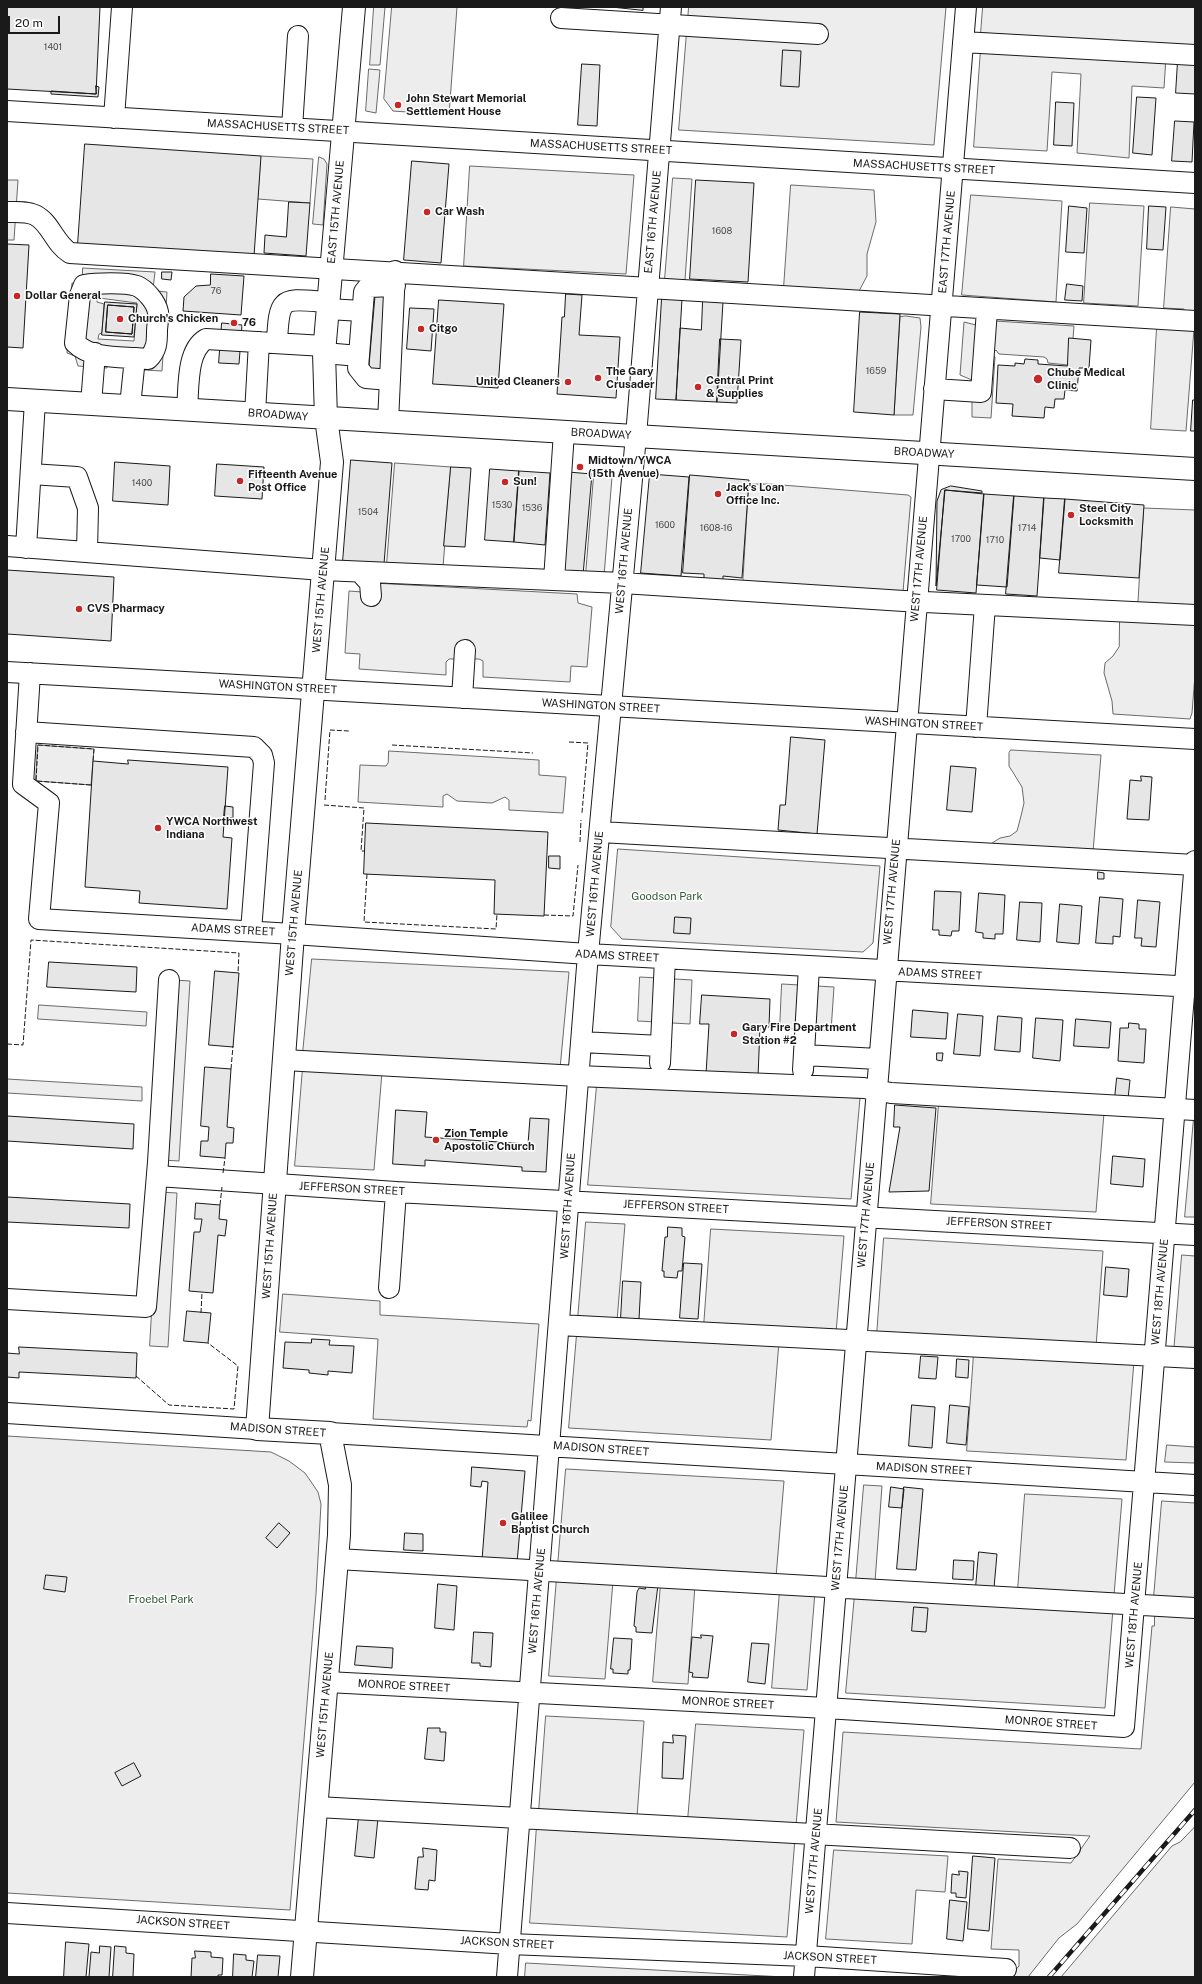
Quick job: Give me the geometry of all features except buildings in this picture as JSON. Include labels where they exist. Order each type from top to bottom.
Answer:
[{"type":"main road","name":"EAST 15TH AVENUE","points":[[326,418],[324,349],[354,7]]},
{"type":"main road","name":"BROADWAY","points":[[7,399],[1195,469]]},
{"type":"main road","name":"WEST 15TH AVENUE","points":[[257,1429],[293,934],[332,462],[326,418]]},
{"type":"main road","name":"MADISON STREET","points":[[257,1429],[330,1433]]},
{"type":"main road","name":"WEST 15TH AVENUE","points":[[302,1977],[337,1559],[340,1485],[330,1433]]},
{"type":"street","points":[[114,118],[122,7]]},
{"type":"street","name":"EAST 17TH AVENUE","points":[[929,454],[966,7]]},
{"type":"street","points":[[561,18],[670,15],[818,34]]},
{"type":"street","name":"EAST 16TH AVENUE","points":[[636,436],[670,15]]},
{"type":"street","points":[[292,128],[298,36]]},
{"type":"street","points":[[963,42],[1195,55]]},
{"type":"street","name":"MASSACHUSETTS STREET","points":[[7,111],[1195,183]]},
{"type":"street","points":[[7,212],[34,215],[42,220],[62,248],[70,253],[332,267],[395,279],[648,287],[941,308],[1195,322]]},
{"type":"street","points":[[390,380],[366,378],[358,368],[358,356],[364,292],[368,287],[395,279]]},
{"type":"street","points":[[388,422],[395,279]]},
{"type":"street","points":[[97,282],[136,286],[146,293],[153,302],[158,312],[157,344],[154,353],[148,359],[135,358],[95,353],[80,348],[75,343],[77,313],[80,295],[84,285],[97,282]]},
{"type":"street","points":[[255,414],[268,343],[278,314],[286,302],[297,300],[362,311]]},
{"type":"street","points":[[934,389],[981,392],[987,310]]},
{"type":"street","points":[[187,410],[192,362],[196,348],[200,343],[206,340],[268,343],[324,349],[358,356]]},
{"type":"street","points":[[91,404],[95,353]]},
{"type":"street","points":[[130,406],[135,358]]},
{"type":"street","points":[[35,401],[31,474],[17,547],[323,570],[622,583],[916,602],[1195,616]]},
{"type":"street","points":[[554,580],[564,432]]},
{"type":"street","name":"WEST 16TH AVENUE","points":[[507,1977],[588,954],[636,436]]},
{"type":"street","name":"WEST 17TH AVENUE","points":[[804,1977],[895,850],[929,454]]},
{"type":"street","points":[[31,474],[77,477],[88,508],[87,552]]},
{"type":"street","points":[[360,572],[370,583],[371,596]]},
{"type":"street","points":[[976,727],[985,605]]},
{"type":"street","points":[[462,698],[465,650]]},
{"type":"street","name":"WASHINGTON STREET","points":[[7,672],[1195,739]]},
{"type":"street","points":[[30,673],[26,732],[254,747],[262,755],[264,763],[251,931]]},
{"type":"street","name":"ADAMS STREET","points":[[26,732],[23,784],[49,803],[39,920],[251,931],[665,959],[1190,987]]},
{"type":"street","points":[[600,832],[895,850],[1195,865]]},
{"type":"street","name":"WEST 18TH AVENUE","points":[[1125,1723],[1175,1109],[1190,987],[1195,861]]},
{"type":"street","points":[[581,1042],[661,1054],[665,959]]},
{"type":"street","points":[[809,967],[804,1063],[878,1059]]},
{"type":"street","points":[[7,1299],[146,1306],[157,1176],[169,980]]},
{"type":"street","points":[[284,1060],[578,1076],[864,1088],[899,1094],[1195,1110]]},
{"type":"street","name":"JEFFERSON STREET","points":[[157,1176],[396,1192],[866,1216],[1195,1235]]},
{"type":"street","points":[[389,1288],[396,1192]]},
{"type":"street","points":[[559,1325],[1195,1358]]},
{"type":"street","name":"MADISON STREET","points":[[7,1413],[257,1429]]},
{"type":"street","name":"MADISON STREET","points":[[330,1433],[1195,1485]]},
{"type":"street","points":[[337,1559],[1195,1608]]},
{"type":"street","name":"MONROE STREET","points":[[327,1682],[826,1708],[1121,1728],[1124,1727],[1125,1723]]},
{"type":"street","points":[[316,1807],[1070,1848]]},
{"type":"street","name":"JACKSON STREET","points":[[7,1912],[510,1944],[806,1956],[1006,1969]]},
{"type":"shaded area","points":[[374,7],[385,7],[380,65],[370,65]]},
{"type":"shaded area","points":[[392,7],[457,7],[449,115],[393,111],[384,99]]},
{"type":"shaded area","points":[[689,7],[946,7],[934,145],[679,130]]},
{"type":"shaded area","points":[[983,7],[1195,7],[1195,46],[981,33]]},
{"type":"shaded area","points":[[981,48],[1166,57],[1164,88],[1132,86],[1129,158],[1077,153],[1081,74],[1052,72],[1047,151],[974,147]]},
{"type":"shaded area","points":[[369,69],[380,70],[376,113],[366,111]]},
{"type":"shaded area","points":[[261,156],[313,159],[310,203],[258,199]]},
{"type":"shaded area","points":[[319,157],[324,159],[327,164],[323,225],[313,224]]},
{"type":"shaded area","points":[[470,166],[634,175],[626,274],[464,266]]},
{"type":"shaded area","points":[[673,178],[692,179],[685,280],[665,279]]},
{"type":"shaded area","points":[[7,180],[18,180],[14,240],[7,240]]},
{"type":"shaded area","points":[[791,185],[874,190],[876,222],[867,254],[867,276],[859,291],[784,287]]},
{"type":"shaded area","points":[[971,195],[1062,201],[1056,302],[962,295]]},
{"type":"shaded area","points":[[1090,203],[1144,206],[1138,306],[1084,303]]},
{"type":"shaded area","points":[[1171,207],[1195,209],[1195,313],[1184,312],[1184,309],[1164,308]]},
{"type":"shaded area","points":[[83,268],[155,272],[153,289],[155,291],[167,292],[162,371],[127,369],[126,365],[107,366],[107,368],[78,366],[75,356],[67,353],[72,283],[76,284],[82,280]],"holes":[[[97,299],[137,303],[134,341],[98,339],[99,334],[102,333],[104,304],[97,302]]]},
{"type":"shaded area","points":[[906,316],[920,318],[921,327],[913,415],[894,415],[900,317]]},
{"type":"shaded area","points":[[979,320],[1074,326],[1068,365],[1048,363],[1047,359],[1044,357],[999,354],[996,350],[992,354],[995,357],[991,418],[972,417],[972,380],[960,375],[964,322],[976,325]]},
{"type":"shaded area","points":[[1157,327],[1194,329],[1186,431],[1151,429]]},
{"type":"shaded area","points":[[395,463],[451,467],[443,567],[387,564]]},
{"type":"shaded area","points":[[594,475],[612,477],[604,576],[586,574]]},
{"type":"shaded area","points":[[749,484],[769,484],[908,495],[911,497],[903,592],[743,585]]},
{"type":"shaded area","points":[[1144,508],[1195,510],[1195,612],[1138,608]]},
{"type":"shaded area","points":[[373,583],[577,594],[578,603],[592,607],[587,667],[571,666],[570,682],[483,677],[483,661],[479,659],[449,659],[446,662],[446,675],[359,669],[360,654],[345,653],[349,591],[362,592]]},
{"type":"shaded area","points":[[1120,617],[1195,621],[1195,675],[1192,713],[1190,719],[1113,714],[1112,701],[1104,673],[1105,663],[1113,656],[1119,647]]},
{"type":"shaded area","points":[[38,745],[94,749],[91,785],[36,781]]},
{"type":"shaded area","points":[[1011,750],[1101,755],[1093,852],[986,847],[1000,838],[1010,836],[1017,831],[1021,816],[1024,803],[1022,787],[1009,766],[1009,753]]},
{"type":"shaded area","points":[[389,751],[539,760],[539,775],[566,777],[563,813],[509,810],[509,800],[505,797],[492,803],[457,801],[447,794],[443,796],[443,807],[358,802],[360,765],[386,766],[388,763]]},
{"type":"shaded area","name":"Goodson Park","points":[[618,849],[880,866],[873,943],[863,952],[622,939],[611,927]]},
{"type":"shaded area","points":[[312,959],[569,972],[560,1069],[303,1053]]},
{"type":"shaded area","points":[[640,977],[692,980],[690,1024],[638,1021]]},
{"type":"shaded area","points":[[173,980],[190,981],[179,1161],[162,1160]]},
{"type":"shaded area","points":[[782,984],[834,987],[831,1031],[780,1028]]},
{"type":"shaded area","points":[[39,1005],[147,1012],[146,1026],[38,1019]]},
{"type":"shaded area","points":[[303,1067],[382,1072],[374,1170],[295,1166]]},
{"type":"shaded area","points":[[7,1079],[142,1087],[142,1101],[7,1093]]},
{"type":"shaded area","points":[[597,1085],[860,1098],[851,1199],[588,1185]]},
{"type":"shaded area","points":[[939,1103],[1104,1113],[1096,1212],[931,1204]]},
{"type":"shaded area","points":[[1194,1118],[1195,1217],[1185,1217]]},
{"type":"shaded area","points":[[159,1192],[177,1193],[168,1347],[150,1346]]},
{"type":"shaded area","points":[[586,1222],[625,1224],[617,1321],[578,1319]]},
{"type":"shaded area","points":[[711,1229],[844,1236],[836,1333],[704,1326]]},
{"type":"shaded area","points":[[884,1238],[1103,1251],[1096,1347],[877,1335]]},
{"type":"shaded area","points":[[1182,1255],[1195,1256],[1195,1353],[1174,1352]]},
{"type":"shaded area","points":[[283,1294],[380,1301],[380,1315],[539,1324],[531,1421],[528,1420],[527,1427],[373,1419],[378,1339],[280,1332]]},
{"type":"shaded area","points":[[577,1334],[779,1342],[771,1440],[569,1428]]},
{"type":"shaded area","points":[[974,1353],[1134,1361],[1126,1460],[967,1451]]},
{"type":"shaded area","name":"Froebel Park","points":[[7,1436],[271,1452],[289,1461],[305,1473],[318,1492],[321,1504],[316,1594],[290,1910],[7,1893]]},
{"type":"shaded area","points":[[1167,1445],[1195,1447],[1195,1463],[1165,1462]]},
{"type":"shaded area","points":[[566,1469],[784,1481],[776,1577],[558,1565]]},
{"type":"shaded area","points":[[864,1485],[882,1486],[875,1582],[856,1581]]},
{"type":"shaded area","points":[[1025,1494],[1122,1499],[1114,1595],[1018,1590]]},
{"type":"shaded area","points":[[1162,1501],[1195,1503],[1195,1599],[1154,1597]]},
{"type":"shaded area","points":[[557,1577],[613,1581],[605,1679],[549,1676]]},
{"type":"shaded area","points":[[661,1583],[695,1585],[688,1684],[653,1682]]},
{"type":"shaded area","points":[[780,1590],[815,1592],[807,1690],[772,1688]]},
{"type":"shaded area","points":[[855,1594],[1113,1609],[1105,1708],[846,1693]]},
{"type":"shaded area","points":[[1155,1613],[1195,1616],[1195,1782],[1077,1924],[1059,1938],[1028,1977],[1009,1977],[1019,1966],[1019,1950],[991,1949],[998,1859],[1071,1863],[1090,1836],[836,1822],[843,1732],[1141,1749],[1152,1626],[1154,1626]]},
{"type":"shaded area","points":[[546,1716],[644,1721],[637,1817],[539,1811]]},
{"type":"shaded area","points":[[696,1724],[804,1730],[796,1826],[688,1820]]},
{"type":"shaded area","points":[[537,1825],[795,1839],[787,1937],[530,1923]]},
{"type":"shaded area","points":[[1195,1827],[1195,1977],[1061,1977],[1172,1846],[1180,1842]]},
{"type":"shaded area","points":[[834,1850],[948,1856],[945,1892],[916,1890],[912,1944],[826,1939]]},
{"type":"shaded area","points":[[526,1963],[784,1977],[525,1977]]},
{"type":"railway","points":[[1049,1977],[1195,1810]]},
{"type":"fence","points":[[325,800],[330,730],[349,731]]},
{"type":"fence","points":[[569,742],[588,743],[582,813]]},
{"type":"fence","points":[[91,785],[36,781],[38,745],[94,749],[93,761]]},
{"type":"fence","points":[[392,745],[533,753]]},
{"type":"fence","points":[[324,805],[364,808],[361,851],[365,851]]},
{"type":"fence","points":[[580,842],[581,820]]},
{"type":"fence","points":[[544,915],[573,916],[578,865]]},
{"type":"fence","points":[[367,874],[364,922],[496,929],[497,914]]},
{"type":"fence","points":[[7,1044],[23,1045],[31,940],[239,953],[238,973]]},
{"type":"fence","points":[[231,1069],[233,1046]]},
{"type":"fence","points":[[223,1173],[225,1158]]},
{"type":"fence","points":[[220,1205],[222,1187]]},
{"type":"fence","points":[[201,1313],[202,1292]]},
{"type":"fence","points":[[136,1376],[169,1405],[234,1409],[238,1366],[208,1343]]},
{"type":"place","name":"John Stewart Memorial Settlement House","points":[[398,105]]},
{"type":"place","name":"Car Wash","points":[[427,212]]},
{"type":"place","name":"Dollar General","points":[[17,296]]},
{"type":"place","name":"Church's Chicken","points":[[120,319]]},
{"type":"place","name":"76","points":[[234,323]]},
{"type":"place","name":"Citgo","points":[[421,329]]},
{"type":"place","name":"The Gary Crusader","points":[[598,378]]},
{"type":"place","name":"Chube Medical Clinic","points":[[1038,379]]},
{"type":"place","name":"United Cleaners","points":[[568,382]]},
{"type":"place","name":"Central Print & Supplies","points":[[698,387]]},
{"type":"place","name":"Midtown/YWCA (15th Avenue)","points":[[580,467]]},
{"type":"place","name":"Fifteenth Avenue Post Office","points":[[240,481]]},
{"type":"place","name":"Sun!","points":[[505,482]]},
{"type":"place","name":"Jack's Loan Office Inc.","points":[[718,494]]},
{"type":"place","name":"Steel City Locksmith","points":[[1071,515]]},
{"type":"place","name":"CVS Pharmacy","points":[[79,609]]},
{"type":"place","name":"YWCA Northwest Indiana","points":[[158,828]]},
{"type":"place","name":"Gary Fire Department Station #2","points":[[734,1034]]},
{"type":"place","name":"Zion Temple Apostolic Church","points":[[436,1140]]},
{"type":"place","name":"Galilee Baptist Church","points":[[503,1523]]}]
